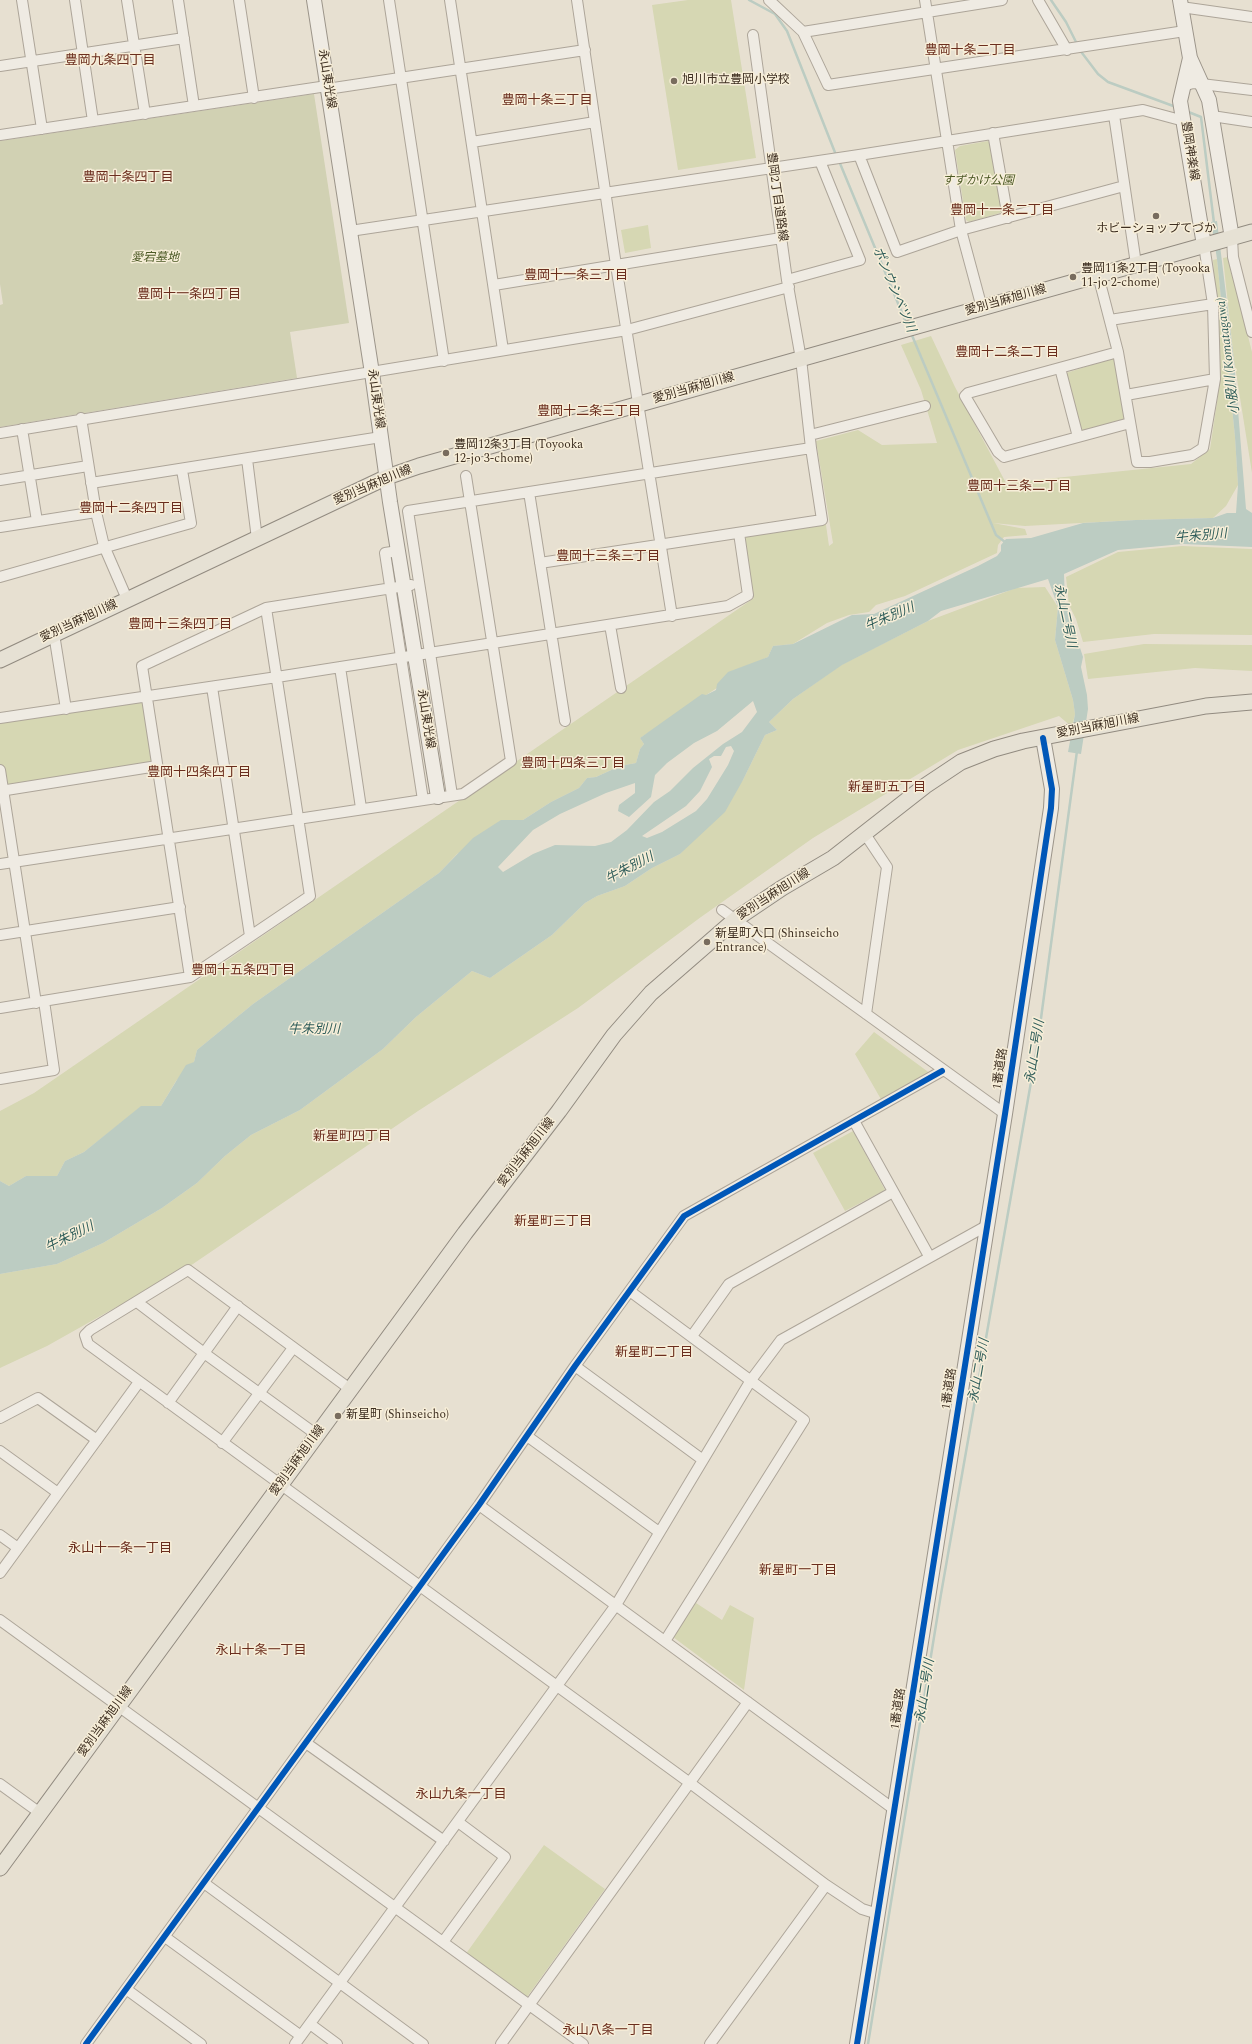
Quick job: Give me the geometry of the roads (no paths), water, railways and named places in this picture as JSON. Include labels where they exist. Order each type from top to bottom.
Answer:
[{"type":"main road","name":"愛別当麻旭川線","points":[[0,660],[387,477],[419,466],[1252,232]]},
{"type":"main road","name":"愛別当麻旭川線","points":[[0,1868],[350,1389],[614,1035],[651,993],[736,919],[782,888],[833,858],[925,786],[961,762],[994,749],[1043,738],[1206,706],[1252,702]]},
{"type":"street","points":[[22,0],[42,129]]},
{"type":"street","points":[[75,0],[93,121]]},
{"type":"street","points":[[127,0],[145,114]]},
{"type":"street","points":[[178,0],[194,106]]},
{"type":"street","points":[[239,0],[254,98]]},
{"type":"street","name":"永山東光線","points":[[314,0],[398,551],[398,587],[408,657],[427,727],[438,797]]},
{"type":"street","points":[[389,0],[444,361]]},
{"type":"street","points":[[450,0],[503,350]]},
{"type":"street","points":[[577,0],[616,265],[672,616]]},
{"type":"street","points":[[768,0],[802,32],[828,85],[1070,50],[1185,31]]},
{"type":"street","points":[[925,0],[961,230],[982,308]]},
{"type":"street","points":[[802,32],[1002,0]]},
{"type":"street","points":[[1038,0],[1070,50]]},
{"type":"street","points":[[1180,4],[1252,17]]},
{"type":"street","name":"豊岡神楽線","points":[[1180,4],[1190,58],[1209,100],[1229,239]]},
{"type":"street","name":"豊岡2丁目道路線","points":[[739,533],[822,520],[811,448],[801,359],[781,238],[754,35]]},
{"type":"street","points":[[0,66],[184,38]]},
{"type":"street","points":[[0,135],[194,106],[401,78],[585,50]]},
{"type":"street","name":"豊岡神楽線","points":[[1190,58],[1183,86],[1182,112],[1207,244]]},
{"type":"street","points":[[1183,86],[1193,83],[1252,90]]},
{"type":"street","points":[[350,231],[482,210],[847,157],[1114,114],[1143,110],[1182,112]]},
{"type":"street","points":[[1114,114],[1136,264]]},
{"type":"street","points":[[1212,116],[1252,122]]},
{"type":"street","points":[[472,142],[595,122]]},
{"type":"street","points":[[993,134],[1008,218]]},
{"type":"street","points":[[860,155],[897,252],[961,230],[1124,186]]},
{"type":"street","points":[[0,433],[81,418],[372,373],[627,330],[788,284],[860,260],[820,161]]},
{"type":"street","points":[[494,285],[781,238]]},
{"type":"street","points":[[1229,239],[1250,314],[1252,332]]},
{"type":"street","points":[[1098,275],[1118,352],[1137,462],[1150,462],[1192,455],[1203,448],[1215,379],[1213,304],[1207,244]]},
{"type":"street","points":[[1110,320],[1213,304]]},
{"type":"street","points":[[1118,352],[968,393],[965,396],[998,452],[1004,457],[1130,423]]},
{"type":"street","points":[[1060,368],[1078,437]]},
{"type":"street","points":[[1126,395],[1215,379]]},
{"type":"street","points":[[810,435],[925,406]]},
{"type":"street","points":[[81,418],[96,512],[104,546],[127,599]]},
{"type":"street","points":[[22,429],[37,521]]},
{"type":"street","points":[[91,483],[182,470],[381,437]]},
{"type":"street","points":[[452,795],[408,511],[811,448]]},
{"type":"street","points":[[247,459],[257,539]]},
{"type":"street","points":[[0,480],[88,466]]},
{"type":"street","points":[[0,577],[104,546],[191,523],[182,470]]},
{"type":"street","points":[[0,864],[298,817],[463,794],[511,761],[466,476]]},
{"type":"street","points":[[529,492],[565,721]]},
{"type":"street","points":[[0,527],[96,512]]},
{"type":"street","points":[[0,718],[672,616],[728,606],[748,595],[739,533],[540,563]]},
{"type":"street","points":[[190,977],[142,666],[266,608],[419,583]]},
{"type":"street","points":[[0,1008],[190,977],[310,896],[266,608]]},
{"type":"street","points":[[610,625],[621,688]]},
{"type":"street","points":[[54,634],[66,709]]},
{"type":"street","points":[[408,657],[412,729],[423,800]]},
{"type":"street","points":[[340,667],[361,808]]},
{"type":"street","points":[[212,687],[250,936]]},
{"type":"street","points":[[412,729],[441,724]]},
{"type":"street","name":"1番道路","points":[[857,2044],[988,1225],[1052,808],[1052,789],[1043,738]]},
{"type":"street","points":[[2,791],[157,766]]},
{"type":"street","points":[[0,770],[2,791],[25,931],[54,1070],[0,1079]]},
{"type":"street","points":[[865,834],[887,867],[866,1014]]},
{"type":"street","points":[[0,935],[180,907]]},
{"type":"street","points":[[722,910],[942,1071],[1005,1114]]},
{"type":"street","points":[[89,2043],[126,1989],[479,1505],[575,1366],[684,1216],[942,1071]]},
{"type":"street","points":[[854,1121],[892,1192],[929,1256]]},
{"type":"street","points":[[692,1336],[729,1284],[892,1192]]},
{"type":"street","points":[[165,1937],[298,2040],[616,1605],[751,1380],[781,1340],[929,1256],[988,1225]]},
{"type":"street","points":[[350,1389],[188,1270],[90,1330],[85,1335],[88,1344],[139,1382],[690,1783],[826,1885],[862,1909],[878,1914]]},
{"type":"street","points":[[630,1292],[692,1336],[804,1420],[665,1641]]},
{"type":"street","points":[[137,1302],[204,1353],[317,1434]]},
{"type":"street","points":[[168,1403],[238,1306]]},
{"type":"street","points":[[222,1443],[293,1348]]},
{"type":"street","points":[[575,1366],[703,1460]]},
{"type":"street","points":[[0,1573],[139,1382]]},
{"type":"street","points":[[0,1418],[38,1398],[98,1440]]},
{"type":"street","points":[[527,1436],[659,1532]]},
{"type":"street","points":[[0,1451],[58,1493]]},
{"type":"street","points":[[479,1505],[895,1810]]},
{"type":"street","points":[[0,1535],[18,1548]]},
{"type":"street","points":[[0,1620],[583,2044]]},
{"type":"street","points":[[501,2044],[748,1702]]},
{"type":"street","points":[[306,1743],[444,1841]]},
{"type":"street","points":[[0,1784],[40,1813]]},
{"type":"street","points":[[443,1942],[505,1857],[458,1822]]},
{"type":"street","points":[[204,1883],[424,2044]]},
{"type":"street","points":[[711,2044],[826,1885]]},
{"type":"street","points":[[126,1989],[201,2044]]},
{"type":"street","points":[[310,2024],[337,2044]]},
{"type":"water","name":"牛朱別川","points":[[1217,221],[1234,360],[1246,509],[1252,513],[1252,547],[1183,544],[1118,550],[1064,574],[1065,602],[1083,657],[1081,667],[1087,695],[1088,709],[1081,754],[1068,752],[1075,714],[1073,700],[1055,640],[1058,607],[1048,579],[941,611],[928,621],[842,665],[793,699],[769,722],[777,730],[765,735],[743,780],[725,812],[680,854],[652,868],[625,886],[597,896],[585,903],[552,935],[490,978],[472,971],[416,1017],[383,1049],[300,1110],[251,1135],[225,1156],[197,1183],[162,1208],[103,1243],[57,1264],[0,1274],[0,1181],[9,1186],[26,1176],[57,1176],[65,1161],[84,1152],[141,1106],[161,1106],[186,1065],[194,1062],[197,1050],[253,1004],[439,873],[473,838],[501,820],[523,820],[551,802],[579,788],[587,778],[596,777],[620,766],[636,763],[640,749],[644,744],[640,738],[702,694],[706,695],[716,690],[717,684],[728,672],[768,657],[773,646],[793,644],[852,615],[874,614],[978,566],[997,556],[1001,551],[1001,545],[1006,539],[1031,538],[1083,523],[1213,518],[1227,513],[1236,513],[1238,485],[1235,437],[1217,259],[1211,222]],"holes":[[[753,701],[757,712],[742,732],[723,744],[693,768],[670,791],[654,802],[627,830],[611,842],[595,846],[555,845],[533,854],[503,872],[498,867],[533,830],[560,814],[606,793],[635,783],[635,793],[619,805],[618,811],[629,817],[651,797],[655,775],[667,763],[694,743],[717,731]],[[731,746],[734,751],[728,765],[707,799],[696,811],[662,832],[647,838],[642,836],[686,806],[700,791],[712,767],[709,759],[714,756],[721,756],[726,747]]]},
{"type":"waterway","name":"ポンウシベツ川","points":[[749,0],[775,14],[787,31],[836,155]]},
{"type":"waterway","name":"小股川 (Komatagawa)","points":[[1051,0],[1066,22],[1077,44]]},
{"type":"waterway","name":"小股川 (Komatagawa)","points":[[1079,49],[1098,74],[1108,82],[1176,107]]},
{"type":"waterway","name":"小股川 (Komatagawa)","points":[[1186,111],[1201,117],[1214,223]]},
{"type":"waterway","name":"ポンウシベツ川","points":[[839,161],[907,325]]},
{"type":"waterway","name":"ポンウシベツ川","points":[[911,333],[996,535],[1005,542]]},
{"type":"waterway","name":"永山二号川","points":[[868,2044],[941,1594],[1037,1048],[1077,751]]},
{"type":"place","name":"旭川市立豊岡小学校","points":[[674,81]]},
{"type":"place","name":"ホビーショップてづか","points":[[1156,216]]},
{"type":"place","name":"豊岡11条2丁目 (Toyooka 11-jo 2-chome)","points":[[1073,277]]},
{"type":"place","name":"豊岡12条3丁目 (Toyooka 12-jo 3-chome)","points":[[446,453]]},
{"type":"place","name":"新星町入口 (Shinseicho Entrance)","points":[[707,942]]},
{"type":"place","name":"新星町 (Shinseicho)","points":[[338,1416]]},
{"type":"district","name":"豊岡十条二丁目","points":[[970,51]]},
{"type":"district","name":"豊岡九条四丁目","points":[[110,61]]},
{"type":"district","name":"豊岡十条三丁目","points":[[547,101]]},
{"type":"district","name":"豊岡十条四丁目","points":[[128,178]]},
{"type":"district","name":"豊岡十一条二丁目","points":[[1002,211]]},
{"type":"district","name":"豊岡十一条三丁目","points":[[576,276]]},
{"type":"district","name":"豊岡十一条四丁目","points":[[189,295]]},
{"type":"district","name":"豊岡十二条二丁目","points":[[1007,353]]},
{"type":"district","name":"豊岡十二条三丁目","points":[[589,412]]},
{"type":"district","name":"豊岡十三条二丁目","points":[[1019,487]]},
{"type":"district","name":"豊岡十二条四丁目","points":[[131,509]]},
{"type":"district","name":"豊岡十三条三丁目","points":[[608,557]]},
{"type":"district","name":"豊岡十三条四丁目","points":[[180,625]]},
{"type":"district","name":"豊岡十四条三丁目","points":[[573,764]]},
{"type":"district","name":"豊岡十四条四丁目","points":[[199,773]]},
{"type":"district","name":"新星町五丁目","points":[[887,788]]},
{"type":"district","name":"豊岡十五条四丁目","points":[[243,971]]},
{"type":"district","name":"新星町四丁目","points":[[352,1137]]},
{"type":"district","name":"新星町三丁目","points":[[553,1222]]},
{"type":"district","name":"新星町二丁目","points":[[654,1353]]},
{"type":"district","name":"永山十一条一丁目","points":[[120,1549]]},
{"type":"district","name":"新星町一丁目","points":[[798,1571]]},
{"type":"district","name":"永山十条一丁目","points":[[261,1651]]},
{"type":"district","name":"永山九条一丁目","points":[[461,1795]]},
{"type":"district","name":"永山八条一丁目","points":[[608,2031]]},
{"type":"park label","name":"すずかけ公園","points":[[978,182]]},
{"type":"park label","name":"愛宕墓地","points":[[155,259]]}]
